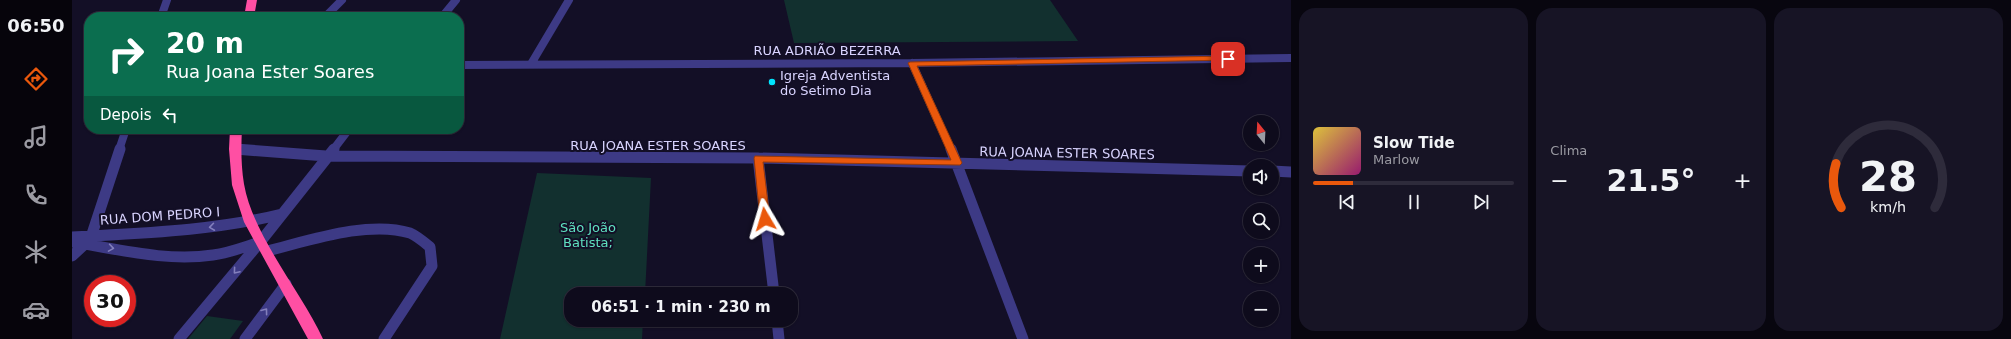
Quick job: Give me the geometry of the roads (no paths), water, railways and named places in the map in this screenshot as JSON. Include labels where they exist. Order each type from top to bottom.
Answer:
[{"type":"highway","points":[[250,12],[252,0]]},
{"type":"highway","points":[[236,134],[235,150],[238,185],[250,222],[316,339]]},
{"type":"street","points":[[163,12],[167,0]]},
{"type":"street","points":[[330,12],[342,0]]},
{"type":"street","points":[[446,12],[456,0]]},
{"type":"street","points":[[531,64],[569,0]]},
{"type":"street","name":"RUA ADRIÃO BEZERRA","points":[[464,65],[912,63],[1291,58]]},
{"type":"street","points":[[912,63],[957,163],[1023,339]]},
{"type":"street","points":[[72,256],[88,239],[124,134]]},
{"type":"street","points":[[179,339],[264,246],[282,214],[345,134]]},
{"type":"street","name":"RUA JOANA ESTER SOARES","points":[[235,150],[326,156],[758,158],[1243,171]]},
{"type":"street","points":[[758,158],[773,287]]},
{"type":"street","points":[[1279,171],[1291,172]]},
{"type":"street","name":"RUA DOM PEDRO I","points":[[72,242],[88,239],[194,230],[250,222],[282,214]]},
{"type":"street","name":"RUA DOM PEDRO I","points":[[72,237],[185,258],[211,256],[264,246],[377,230],[410,234],[430,247],[432,266],[384,339]]},
{"type":"street","points":[[245,339],[286,284]]},
{"type":"street","points":[[778,327],[779,339]]},
{"type":"place","name":"Igreja Adventista do Setimo Dia","points":[[772,82]]},
{"type":"park label","name":"São João Batista;","points":[[588,234]]}]
